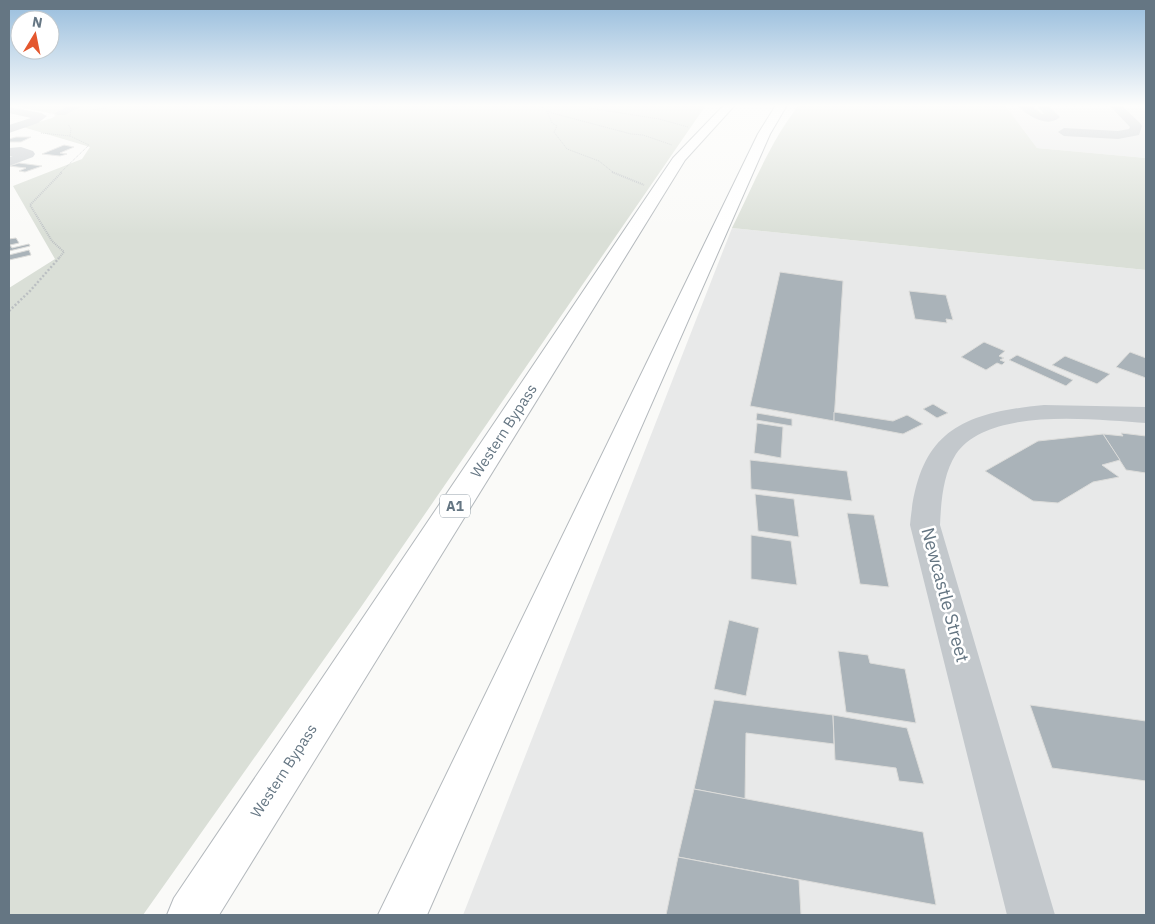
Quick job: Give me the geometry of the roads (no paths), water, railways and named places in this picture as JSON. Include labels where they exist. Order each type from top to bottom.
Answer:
[{"type":"highway","points":[[683,153],[686,148]]},
{"type":"highway","name":"Western Bypass","points":[[190,915],[658,191],[688,148]]},
{"type":"highway","points":[[402,915],[757,148]]},
{"type":"street","points":[[9,152],[20,151],[28,154],[9,162]]},
{"type":"street","name":"Newcastle Street","points":[[1031,915],[926,525],[928,496],[941,456],[950,444],[963,434],[992,420],[1041,412],[1085,412],[1146,416]]}]
